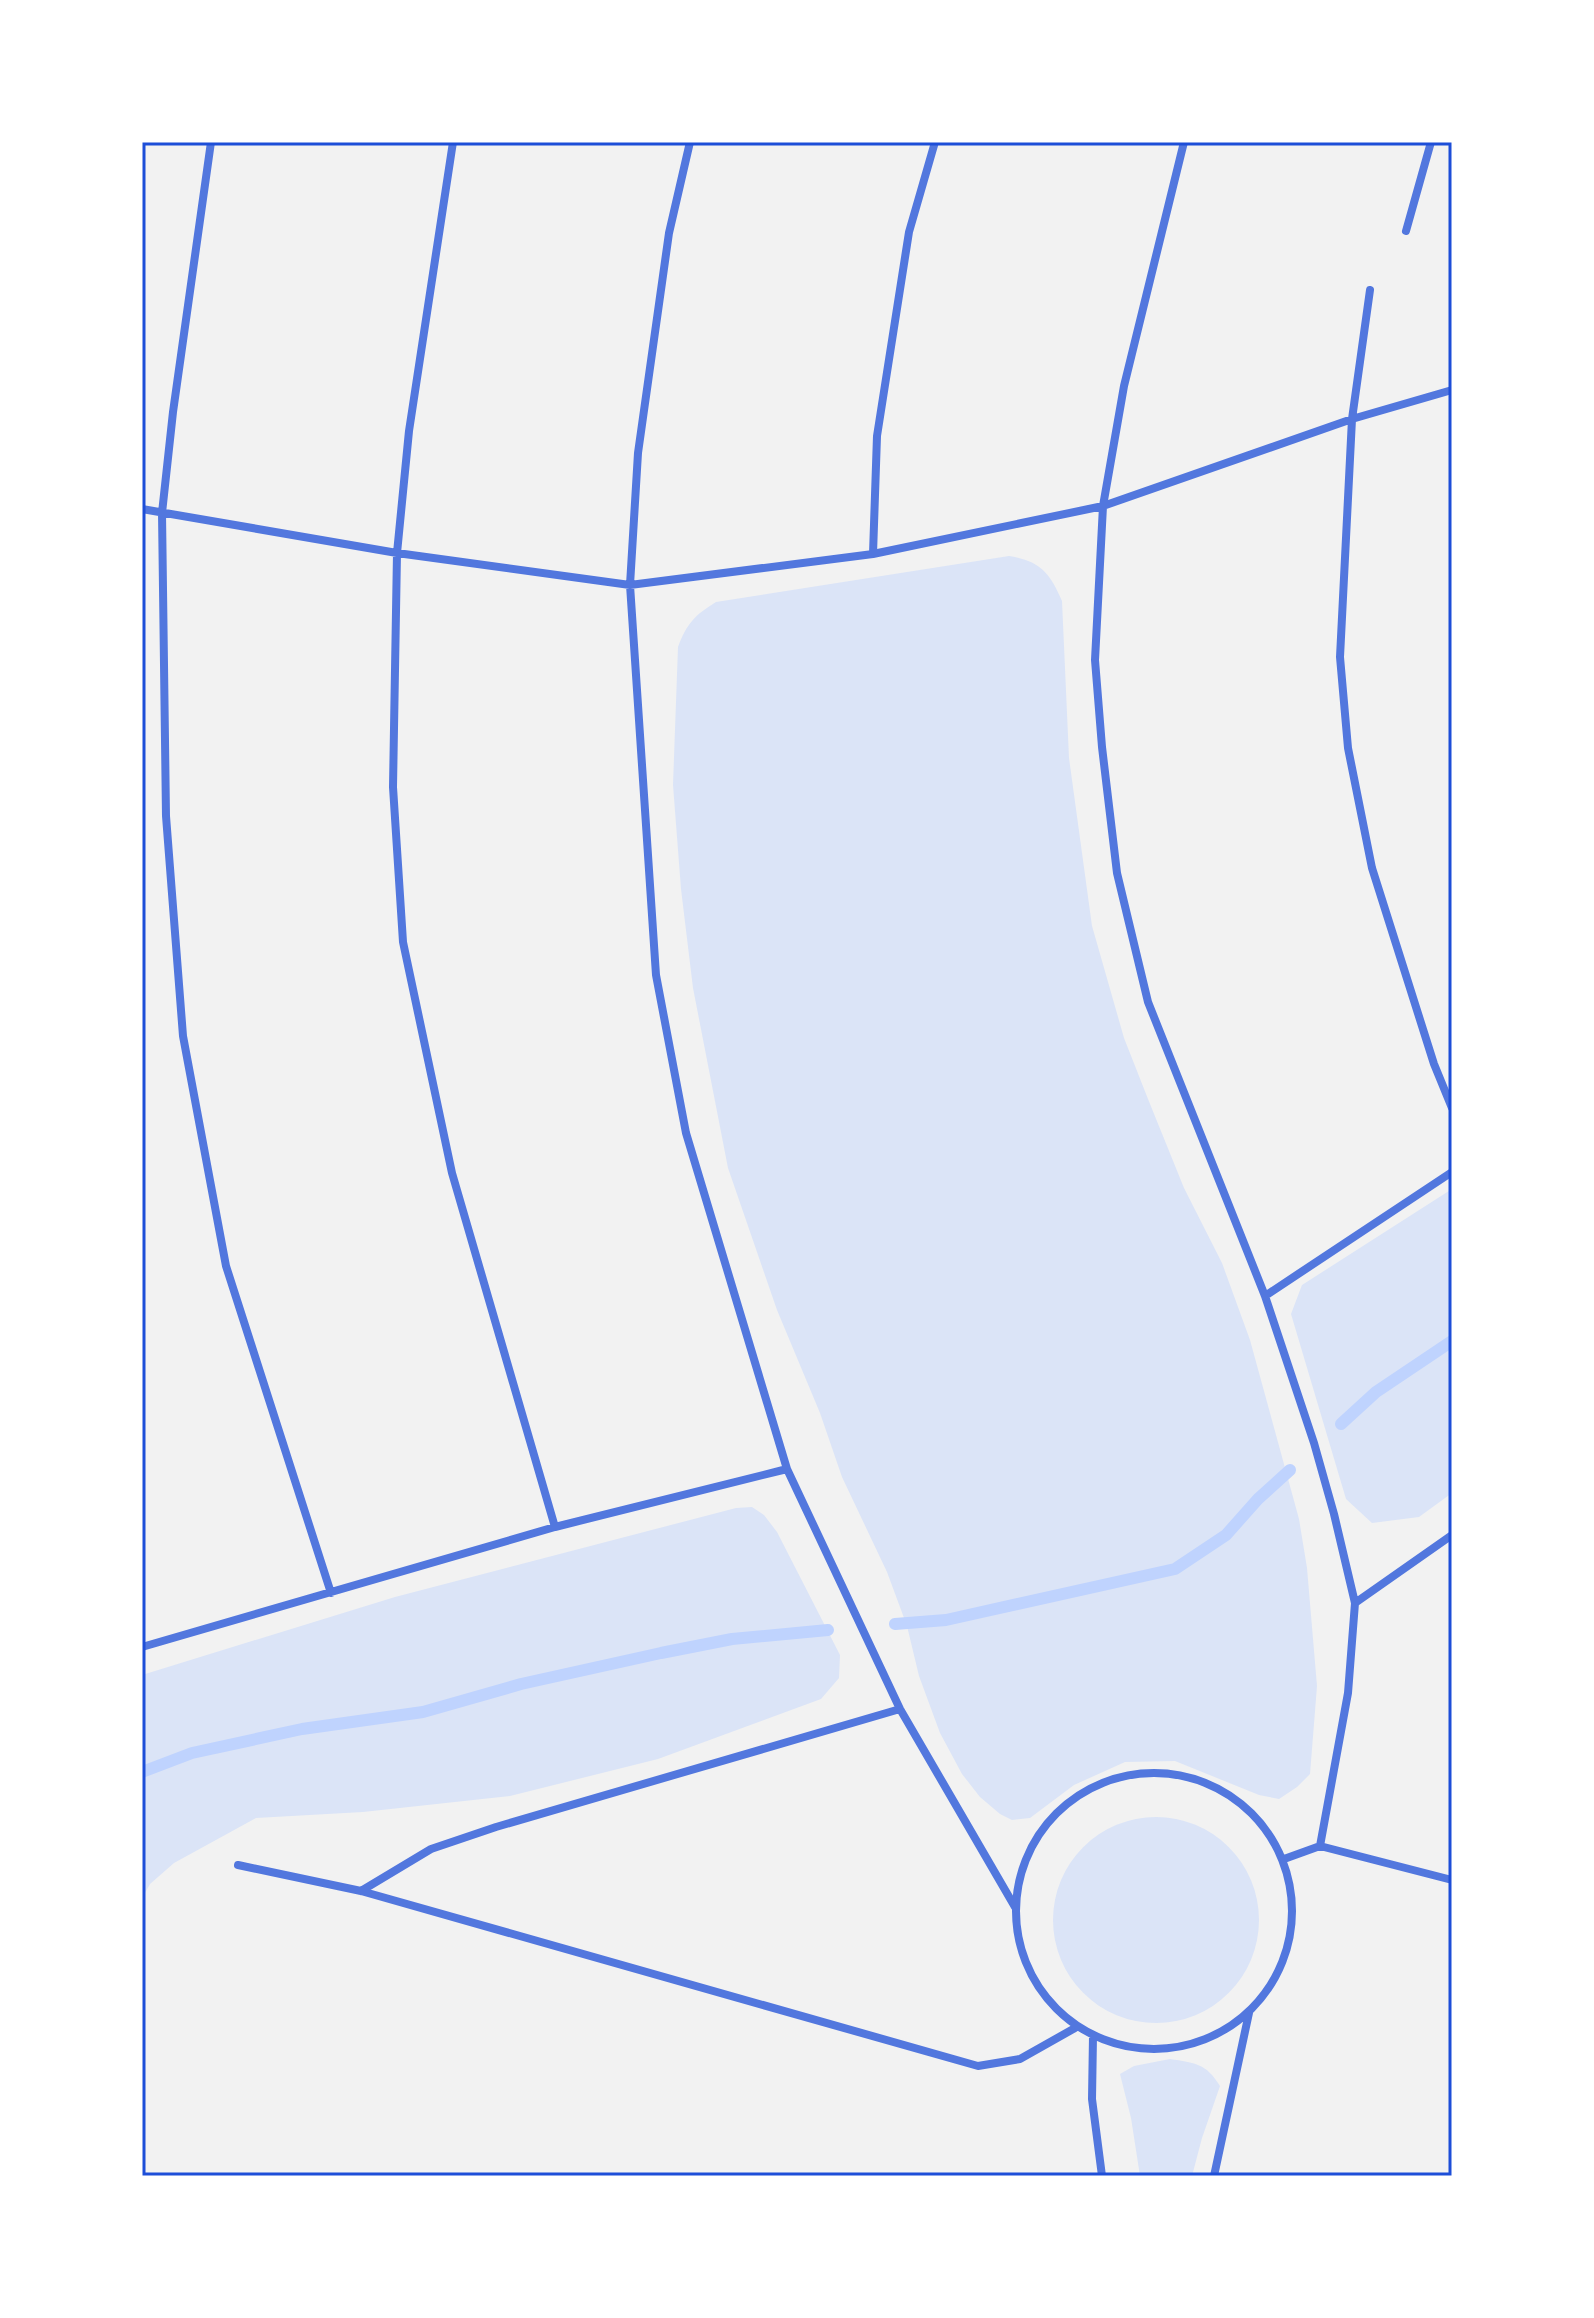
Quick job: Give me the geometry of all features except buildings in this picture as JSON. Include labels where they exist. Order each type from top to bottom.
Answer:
[{"type":"street","points":[[211,142],[162,513],[166,816],[183,1036],[226,1266],[331,1593]]},
{"type":"street","points":[[453,142],[409,431],[397,553],[393,787],[403,942],[452,1173],[555,1527]]},
{"type":"street","points":[[690,142],[669,233],[638,453],[630,585],[656,975],[686,1133],[787,1469],[900,1709],[1015,1907],[1025,1964],[1039,1990],[1075,2028],[1120,2046],[1166,2050],[1211,2038],[1250,2012],[1277,1977],[1291,1935],[1292,1890],[1284,1859],[1265,1826],[1229,1793],[1184,1775],[1135,1773],[1089,1788],[1051,1818],[1025,1859],[1015,1907]]},
{"type":"street","points":[[873,554],[877,436],[909,232],[935,142]]},
{"type":"street","points":[[1184,142],[1124,386],[1103,506],[1095,660],[1117,873],[1148,1002],[1265,1296],[1314,1443],[1355,1603],[1348,1693],[1320,1846]]},
{"type":"street","points":[[1406,231],[1431,142]]},
{"type":"street","points":[[1370,290],[1352,419],[1340,657],[1348,748],[1372,868],[1434,1064],[1452,1108]]},
{"type":"street","points":[[142,509],[397,553],[630,585],[873,554],[1103,506],[1352,419],[1452,390]]},
{"type":"street","points":[[1265,1296],[1452,1172]]},
{"type":"street","points":[[142,1647],[555,1527],[787,1469]]},
{"type":"street","points":[[1355,1603],[1452,1535]]},
{"type":"street","points":[[361,1891],[431,1849],[483,1831],[900,1709]]},
{"type":"street","points":[[1284,1859],[1320,1846],[1452,1880]]},
{"type":"street","points":[[238,1865],[361,1891],[978,2066],[1020,2059],[1075,2028]]},
{"type":"street","points":[[1214,2176],[1250,2012]]},
{"type":"street","points":[[1093,2036],[1092,2099],[1102,2176]]},
{"type":"shaded area","points":[[1009,556],[1029,561],[1043,570],[1062,601],[1069,758],[1092,926],[1124,1038],[1184,1188],[1222,1263],[1250,1340],[1299,1519],[1307,1568],[1317,1686],[1310,1774],[1279,1799],[1259,1795],[1175,1761],[1125,1762],[1074,1785],[1030,1818],[1012,1820],[980,1797],[962,1774],[940,1733],[887,1572],[842,1477],[820,1413],[777,1310],[728,1168],[693,988],[681,889],[673,785],[678,647],[681,639],[692,620],[716,602]]},
{"type":"shaded area","points":[[1452,1189],[1452,1493],[1419,1517],[1372,1523],[1346,1499],[1291,1314],[1302,1285]]},
{"type":"shaded area","points":[[752,1507],[764,1515],[777,1532],[840,1655],[839,1678],[821,1699],[658,1759],[510,1796],[363,1812],[256,1818],[174,1863],[150,1884],[142,1898],[142,1675],[395,1597],[736,1508]]},
{"type":"shaded area","points":[[1156,1817],[1196,1824],[1229,1847],[1252,1880],[1259,1920],[1252,1960],[1229,1993],[1196,2016],[1156,2023],[1116,2016],[1083,1993],[1060,1960],[1053,1920],[1060,1880],[1083,1847],[1116,1824]]},
{"type":"shaded area","points":[[1170,2059],[1199,2065],[1220,2086],[1192,2176],[1140,2176],[1120,2074],[1134,2066]]},
{"type":"waterway","points":[[1341,1424],[1376,1392],[1452,1341]]},
{"type":"waterway","points":[[895,1624],[946,1620],[1175,1569],[1226,1535],[1258,1499],[1290,1470]]},
{"type":"waterway","points":[[142,1772],[192,1753],[302,1729],[423,1712],[521,1684],[661,1653],[732,1639],[828,1630]]}]
